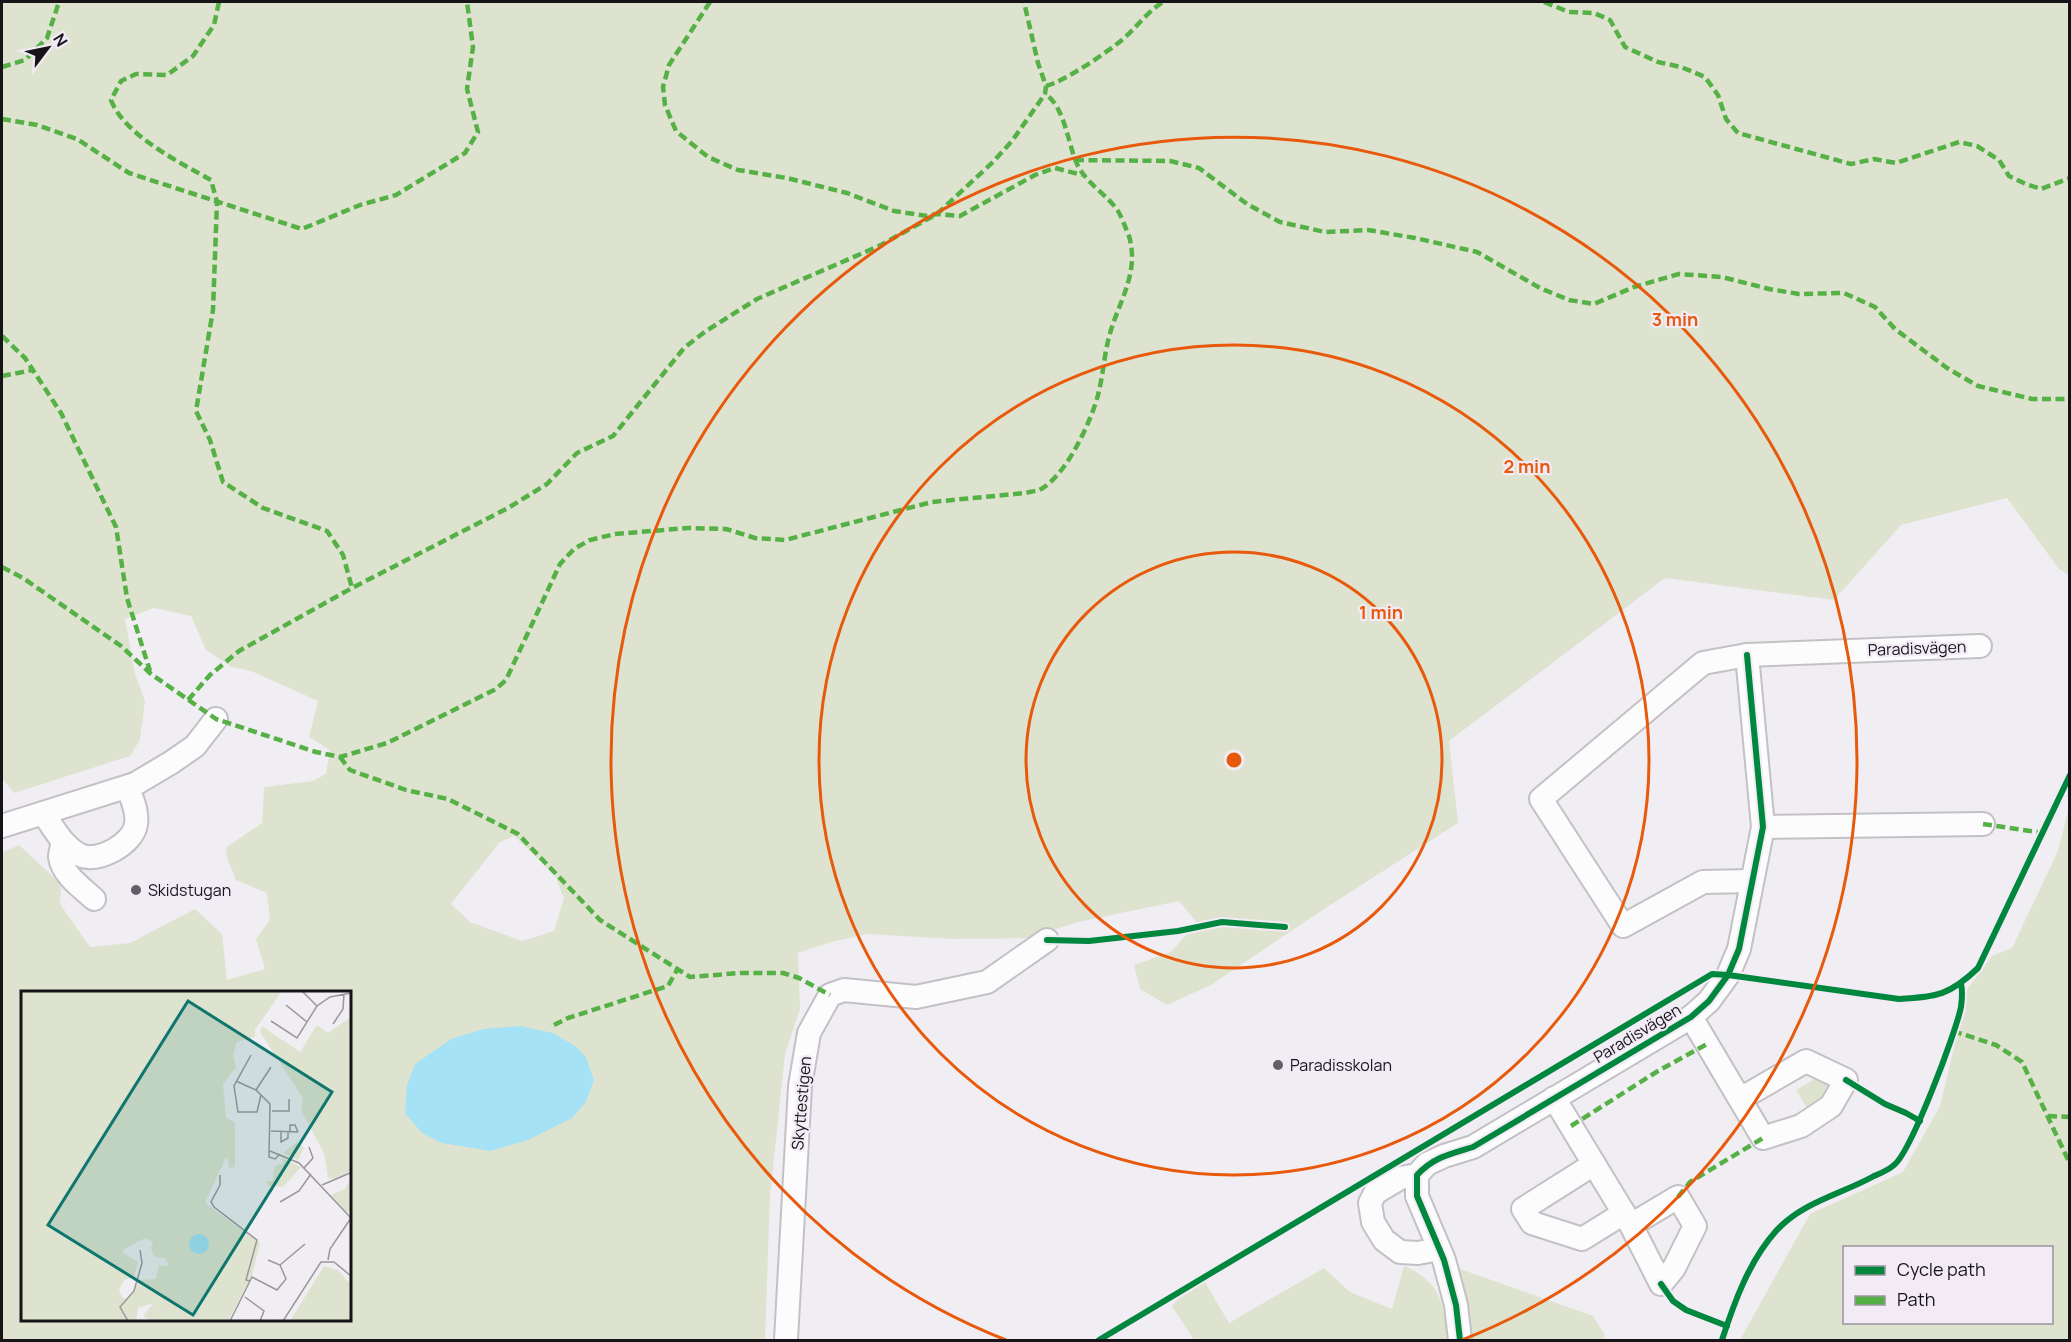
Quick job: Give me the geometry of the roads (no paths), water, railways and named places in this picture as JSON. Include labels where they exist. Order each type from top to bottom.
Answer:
[{"type":"street","name":"Paradisvägen","points":[[1751,881],[1703,882],[1623,926],[1541,799],[1703,663],[1747,655],[1980,646]]},
{"type":"street","name":"Paradisvägen","points":[[1439,1249],[1418,1253],[1400,1252],[1384,1240],[1373,1222],[1370,1203],[1375,1193],[1400,1178],[1417,1175],[1427,1164],[1444,1156],[1473,1147],[1691,1017],[1709,1001],[1728,975],[1739,949],[1764,826],[1747,655]]},
{"type":"street","points":[[2,826],[131,786],[195,746],[216,719]]},
{"type":"street","points":[[43,813],[63,842],[82,857],[99,856],[121,848],[135,829],[137,821],[131,786]]},
{"type":"street","points":[[1764,826],[1983,825]]},
{"type":"street","points":[[63,842],[60,856],[63,866],[73,880],[94,899]]},
{"type":"street","name":"Skyttestigen","points":[[786,1341],[800,1086],[809,1033],[830,995],[844,990],[916,998],[987,982],[1047,940]]},
{"type":"street","name":"Paradisvägen","points":[[1691,1017],[1740,1100]]},
{"type":"street","points":[[1554,1098],[1628,1219],[1582,1239],[1532,1223],[1523,1209],[1594,1164]]},
{"type":"street","points":[[1417,1175],[1417,1196],[1439,1249],[1456,1305],[1460,1341]]},
{"type":"water","points":[[520,1026],[553,1033],[575,1046],[586,1057],[594,1080],[586,1102],[572,1118],[528,1140],[491,1151],[442,1143],[422,1133],[405,1113],[407,1085],[415,1064],[451,1039],[484,1029]]},
{"type":"place","name":"Skidstugan","points":[[136,890]]},
{"type":"place","name":"Paradisskolan","points":[[1278,1065]]}]
